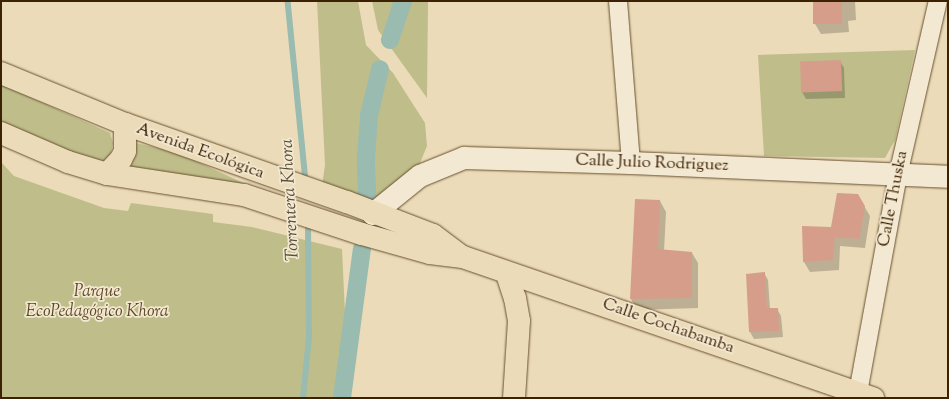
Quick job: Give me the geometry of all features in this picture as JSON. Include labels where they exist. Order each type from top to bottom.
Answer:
[{"type":"main road","name":"Avenida Ecológica","points":[[1,73],[125,124],[324,195],[433,236],[463,258]]},
{"type":"main road","points":[[106,174],[121,159],[125,151],[125,124]]},
{"type":"main road","name":"Avenida Ecológica","points":[[2,137],[68,162],[106,174],[221,190],[273,204],[333,224],[430,252],[463,258]]},
{"type":"main road","name":"Calle Julio Rodriguez","points":[[373,214],[420,176],[464,158],[631,163],[948,177]]},
{"type":"main road","points":[[333,224],[373,214]]},
{"type":"main road","name":"Calle Cochabamba","points":[[463,258],[862,396]]},
{"type":"main road","points":[[506,274],[515,298],[518,321],[514,398]]},
{"type":"street","points":[[618,1],[631,163]]},
{"type":"street","name":"Calle Thuska","points":[[862,396],[898,175],[938,1]]},
{"type":"green space","points":[[317,1],[358,1],[366,45],[393,73],[425,123],[427,146],[418,168],[373,206],[322,186],[325,165]]},
{"type":"green space","points":[[372,1],[428,1],[427,98],[378,30]]},
{"type":"green space","points":[[915,50],[895,140],[885,158],[764,156],[758,55]]},
{"type":"green space","points":[[1,84],[110,133],[113,143],[110,157],[104,164],[1,128]]},
{"type":"green space","points":[[136,143],[178,153],[261,191],[130,169],[136,154]]},
{"type":"green space","name":"Parque EcoPedagógico Khora","points":[[1,162],[14,176],[104,208],[128,211],[131,203],[213,214],[213,222],[252,227],[342,249],[349,398],[1,398]]},
{"type":"building","points":[[813,1],[842,1],[842,24],[813,24]]},
{"type":"building","points":[[841,60],[842,91],[801,92],[800,61]]},
{"type":"building","points":[[837,193],[858,194],[865,206],[859,239],[835,237],[833,260],[803,262],[802,226],[831,227]]},
{"type":"building","points":[[635,199],[660,200],[658,249],[692,252],[692,298],[630,299]]},
{"type":"building","points":[[765,272],[767,308],[778,308],[779,331],[749,332],[746,274]]},
{"type":"waterway","name":"Torrentera Khora","points":[[288,1],[306,182]]},
{"type":"waterway","points":[[390,40],[403,1]]},
{"type":"waterway","points":[[367,193],[366,157],[369,116],[380,69]]},
{"type":"waterway","name":"Torrentera Khora","points":[[303,398],[309,338],[308,221]]},
{"type":"waterway","points":[[342,398],[362,249]]}]
